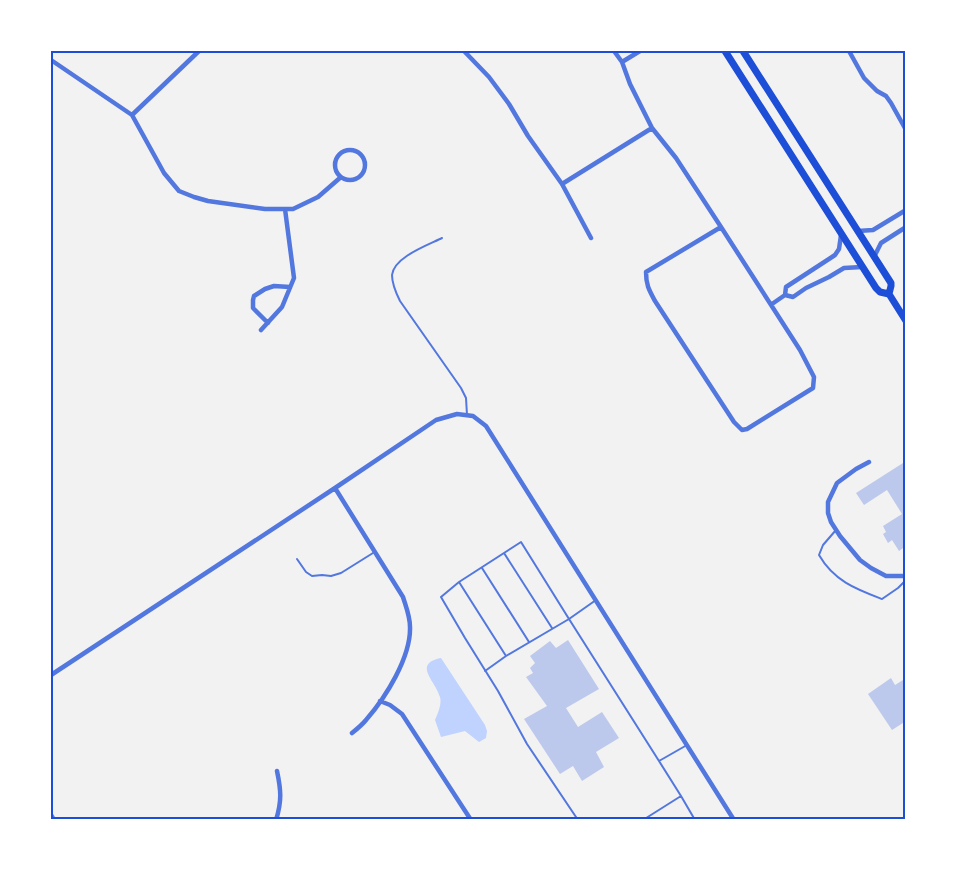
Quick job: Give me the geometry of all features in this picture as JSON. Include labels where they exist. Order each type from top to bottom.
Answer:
[{"type":"main road","points":[[725,51],[876,288],[880,292],[888,294],[906,321]]},
{"type":"main road","points":[[743,51],[891,285],[888,294]]},
{"type":"street","points":[[132,116],[199,51]]},
{"type":"street","points":[[464,51],[489,76],[509,104],[528,136],[562,184],[591,238]]},
{"type":"street","points":[[614,51],[622,62],[630,84],[652,128],[676,158],[721,226],[772,304],[814,376],[812,388],[747,429],[742,430],[734,422],[655,301],[646,283],[646,272],[721,226]]},
{"type":"street","points":[[622,62],[640,51]]},
{"type":"street","points":[[849,51],[864,78],[877,91],[886,96],[906,130]]},
{"type":"street","points":[[51,60],[132,116],[164,173],[179,191],[194,198],[265,209],[293,208],[318,197],[341,177]]},
{"type":"street","points":[[562,184],[652,128]]},
{"type":"street","points":[[350,150],[358,152],[364,160],[362,172],[354,179],[347,180],[341,177],[335,168],[337,156],[342,152],[350,150]]},
{"type":"street","points":[[261,330],[282,307],[294,278],[285,209]]},
{"type":"street","points":[[858,231],[873,230],[906,210]]},
{"type":"street","points":[[874,257],[881,243],[906,226]]},
{"type":"street","points":[[772,304],[785,295],[786,287],[835,255],[839,249],[841,234]]},
{"type":"street","points":[[785,295],[793,297],[844,268],[862,267]]},
{"type":"street","points":[[268,323],[253,308],[254,296],[264,289],[274,286],[290,287]]},
{"type":"street","points":[[51,675],[436,420],[457,414],[473,416],[486,426],[734,820]]},
{"type":"street","points":[[869,462],[856,468],[837,484],[828,502],[828,513],[836,530],[860,560],[886,576],[906,578]]},
{"type":"street","points":[[335,488],[403,596],[409,615],[410,626],[410,637],[401,666],[366,721],[352,733]]},
{"type":"street","points":[[380,701],[390,705],[402,714],[471,820]]},
{"type":"street","points":[[276,820],[280,808],[281,793],[278,771]]},
{"type":"street","points":[[51,815],[54,820]]},
{"type":"lane","points":[[442,238],[407,256],[398,263],[392,277],[394,288],[400,301],[461,388],[466,398],[467,415]]},
{"type":"lane","points":[[836,530],[823,546],[819,555],[825,566],[843,581],[882,599],[898,588],[906,578]]},
{"type":"lane","points":[[578,820],[527,744],[498,690],[441,597],[459,582],[522,542],[695,820]]},
{"type":"lane","points":[[297,559],[306,572],[312,576],[331,576],[341,573],[375,552]]},
{"type":"lane","points":[[504,553],[552,628]]},
{"type":"lane","points":[[482,567],[529,642]]},
{"type":"lane","points":[[459,582],[506,656]]},
{"type":"lane","points":[[485,671],[596,600]]},
{"type":"lane","points":[[659,761],[687,745]]},
{"type":"lane","points":[[643,820],[681,796]]},
{"type":"water","points":[[441,658],[485,725],[487,731],[486,738],[479,742],[465,731],[441,737],[435,720],[440,706],[440,697],[427,669],[428,664]]},
{"type":"building","points":[[903,463],[906,468],[906,546],[899,551],[892,540],[888,543],[883,534],[886,532],[883,526],[902,514],[887,490],[864,505],[856,493]]},
{"type":"building","points":[[568,640],[599,689],[566,708],[578,727],[602,712],[619,738],[596,752],[604,767],[582,781],[573,766],[560,774],[524,719],[547,706],[526,677],[533,673],[530,668],[535,663],[530,656],[550,641],[556,648]]},
{"type":"building","points":[[906,674],[906,721],[892,730],[868,694],[891,678],[895,685],[903,680]]}]
